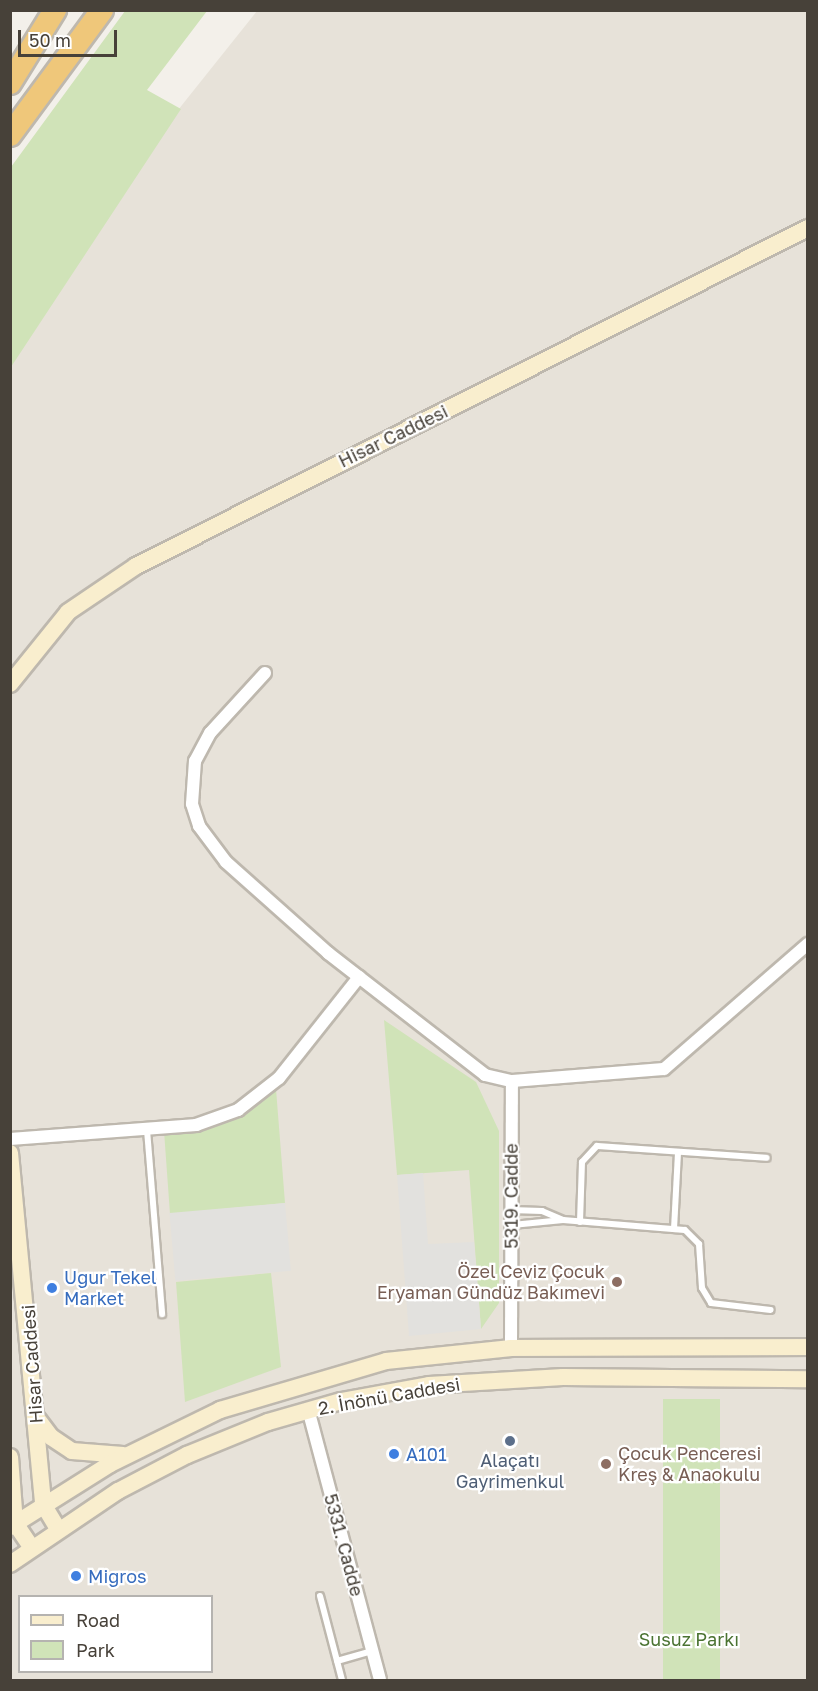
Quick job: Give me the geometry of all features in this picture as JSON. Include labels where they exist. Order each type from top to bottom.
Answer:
[{"type":"highway","points":[[10,83],[55,10]]},
{"type":"highway","points":[[10,135],[102,10]]},
{"type":"main road","name":"Hisar Caddesi","points":[[10,684],[68,612],[136,566],[807,228]]},
{"type":"main road","name":"Hisar Caddesi","points":[[10,1153],[18,1272],[36,1417],[43,1504]]},
{"type":"main road","name":"2. İnönü Caddesi","points":[[13,1525],[43,1504],[127,1455],[220,1410],[301,1382],[386,1361],[511,1348],[807,1347]]},
{"type":"main road","name":"2. İnönü Caddesi","points":[[10,1564],[58,1529],[187,1455],[308,1409],[429,1385],[493,1380],[807,1379]]},
{"type":"main road","points":[[301,1382],[308,1409]]},
{"type":"main road","points":[[36,1417],[51,1437],[72,1451],[127,1455]]},
{"type":"main road","points":[[10,1457],[13,1525],[31,1547]]},
{"type":"main road","points":[[43,1504],[58,1529]]},
{"type":"street","points":[[265,673],[210,733],[195,761],[192,804],[199,826],[226,862],[359,977],[485,1075],[512,1081],[664,1069],[807,944]]},
{"type":"street","points":[[10,1139],[147,1130],[206,1122],[254,1100],[293,1062],[359,977]]},
{"type":"street","name":"5319. Cadde","points":[[511,1348],[512,1081]]},
{"type":"street","name":"5331. Cadde","points":[[308,1409],[380,1680]]},
{"type":"lane","points":[[147,1130],[162,1314]]},
{"type":"lane","points":[[580,1222],[582,1162],[590,1149],[767,1158]]},
{"type":"lane","points":[[674,1229],[678,1152]]},
{"type":"lane","points":[[511,1210],[542,1210],[562,1220]]},
{"type":"lane","points":[[511,1225],[562,1220],[674,1229],[692,1233],[699,1244],[702,1288],[711,1303],[771,1310]]},
{"type":"lane","points":[[320,1596],[342,1680]]},
{"type":"lane","points":[[337,1661],[373,1651]]},
{"type":"shaded area","points":[[257,11],[807,11],[807,1680],[11,1680],[10,331],[44,278]]},
{"type":"shaded area","points":[[423,1173],[428,1244],[474,1242],[481,1329],[409,1336],[397,1175]]},
{"type":"shaded area","points":[[285,1203],[291,1271],[175,1281],[169,1213]]},
{"type":"green space","points":[[125,11],[207,11],[147,90],[181,109],[11,367],[11,167]]},
{"type":"green space","points":[[384,1020],[476,1082],[499,1131],[499,1303],[481,1329],[469,1170],[397,1175]]},
{"type":"green space","points":[[276,1089],[285,1203],[170,1214],[164,1131],[249,1108]]},
{"type":"green space","points":[[271,1273],[281,1367],[185,1402],[176,1282]]},
{"type":"green space","name":"Susuz Parkı","points":[[663,1399],[720,1399],[720,1679],[663,1679]]},
{"type":"place","name":"Özel Ceviz Çocuk Eryaman Gündüz Bakımevi","points":[[617,1282]]},
{"type":"place","name":"Uğur Tekel Market","points":[[52,1288]]},
{"type":"place","name":"Alaçatı Gayrimenkul","points":[[510,1441]]},
{"type":"place","name":"A101","points":[[394,1454]]},
{"type":"place","name":"Çocuk Penceresi Kreş & Anaokulu","points":[[606,1464]]},
{"type":"place","name":"Migros","points":[[76,1576]]}]
